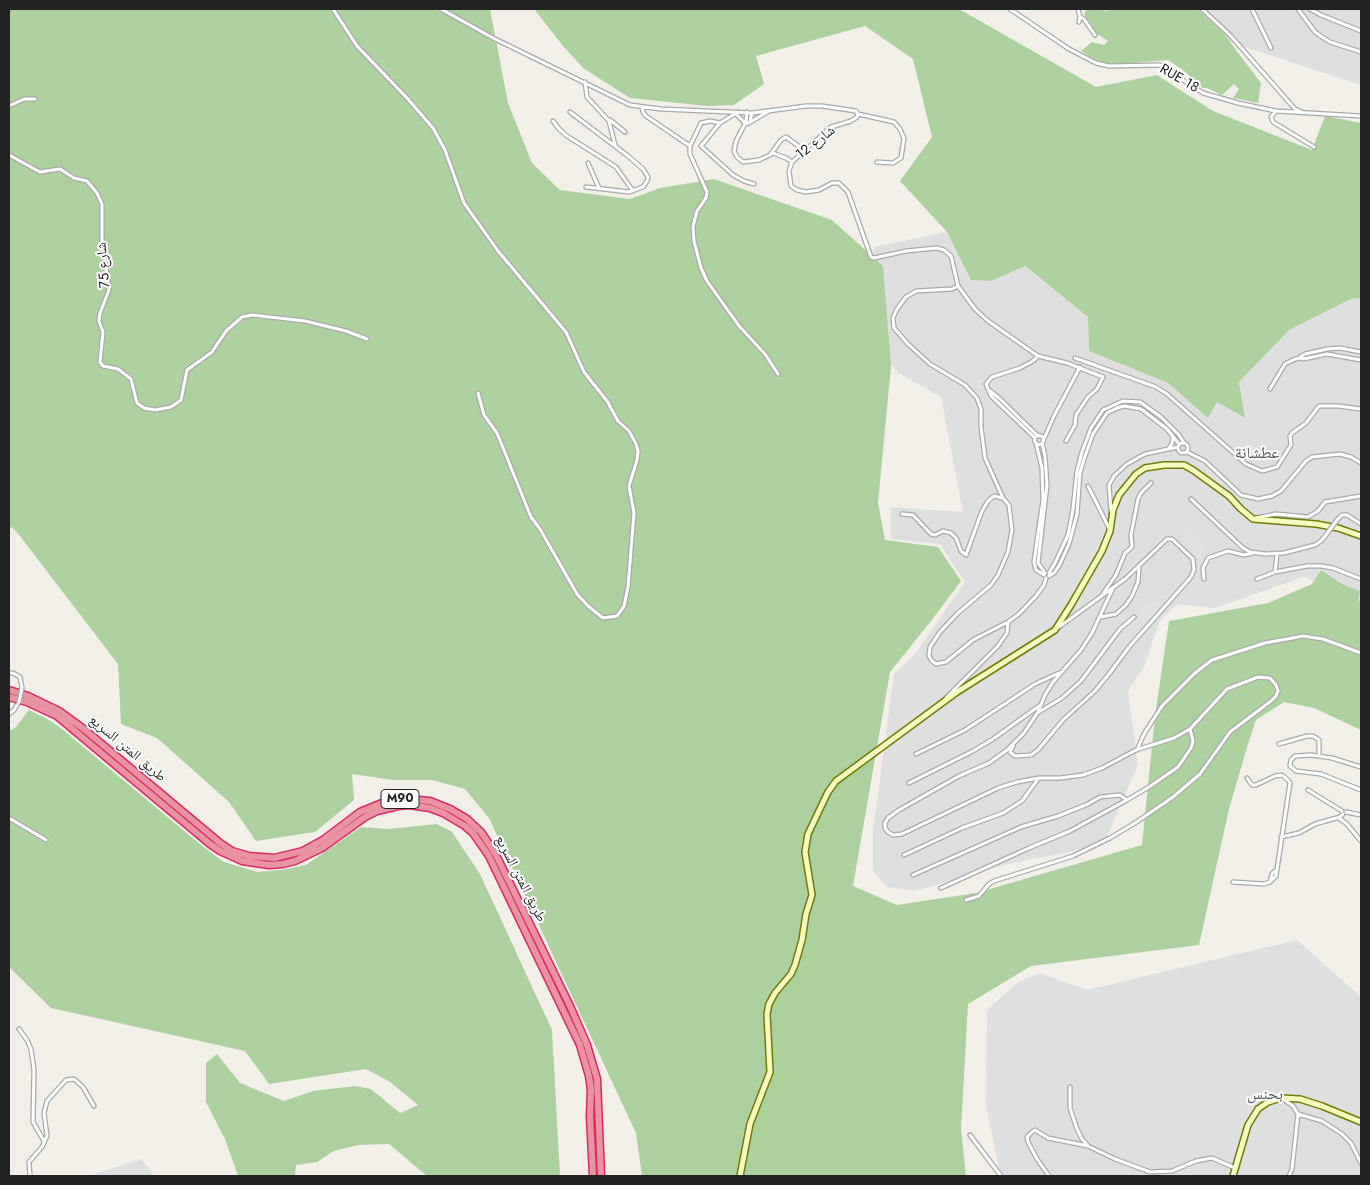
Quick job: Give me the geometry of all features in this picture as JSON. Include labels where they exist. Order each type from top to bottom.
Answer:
[{"type":"highway","name":"طريق المتن السريع","points":[[9,690],[28,696],[59,711],[85,730],[232,851],[250,856],[274,858],[303,850],[323,840],[360,812],[387,801],[406,799],[430,801],[450,809],[467,819],[481,832],[495,853],[570,1006],[587,1045],[597,1079],[601,1176]]},
{"type":"highway","name":"طريق المتن السريع","points":[[9,697],[27,702],[57,716],[210,844],[242,861],[270,864],[283,864],[295,861],[322,848],[372,813],[398,806],[409,805],[430,808],[465,826],[473,833],[489,856],[580,1045],[591,1090],[590,1116],[593,1176]]},
{"type":"main road","points":[[740,1176],[750,1124],[770,1072],[769,1004],[791,974],[797,960],[806,914],[812,895],[806,852],[809,829],[836,780],[945,701],[1054,630],[1071,605],[1102,551],[1110,531],[1112,516],[1119,495],[1136,474],[1145,468],[1176,464],[1184,465],[1214,484],[1254,519],[1316,524],[1338,528],[1361,536]]},
{"type":"main road","points":[[1233,1176],[1245,1132],[1251,1119],[1263,1106],[1281,1098],[1300,1099],[1361,1122]]},
{"type":"street","points":[[333,9],[357,46],[433,128],[445,150],[464,203],[498,252],[566,332],[584,372],[607,401],[618,421],[629,432],[636,444],[638,451],[637,460],[629,486],[634,513],[628,588],[624,606],[617,616],[603,618],[597,614],[570,583],[540,529],[531,517],[497,433],[484,415],[478,393]]},
{"type":"street","name":"شارع 12","points":[[441,9],[513,48],[585,82],[623,103],[642,107],[737,113],[752,113],[806,106],[822,106],[854,111],[858,114],[857,117],[851,121],[831,127],[792,162],[789,171],[790,184],[797,190],[812,192],[836,182],[846,189],[871,257],[937,248],[944,250],[951,256],[958,286]]},
{"type":"street","name":"RUE 18","points":[[1010,9],[1069,50],[1096,63],[1109,66],[1160,65],[1203,93],[1276,112],[1361,116]]},
{"type":"street","points":[[1078,9],[1079,22]]},
{"type":"street","points":[[1202,9],[1230,35],[1295,109],[1306,114]]},
{"type":"street","points":[[1252,9],[1271,48]]},
{"type":"street","points":[[1298,9],[1309,25],[1322,37],[1330,42],[1361,52]]},
{"type":"street","points":[[1310,9],[1361,31]]},
{"type":"street","points":[[1080,17],[1084,19],[1095,35]]},
{"type":"street","points":[[585,82],[587,97],[625,132]]},
{"type":"street","points":[[9,106],[24,99],[35,99]]},
{"type":"street","points":[[642,107],[646,116],[690,146]]},
{"type":"street","points":[[747,124],[770,111]]},
{"type":"street","points":[[570,112],[615,145],[643,169],[648,177],[643,187],[633,192],[617,192],[586,187]]},
{"type":"street","points":[[747,112],[747,124]]},
{"type":"street","points":[[1276,112],[1271,117],[1273,122],[1314,147]]},
{"type":"street","points":[[747,124],[737,113],[720,123],[703,141],[701,146],[733,175],[754,184]]},
{"type":"street","points":[[752,113],[735,146],[735,153],[740,160],[746,163],[760,160],[773,153],[781,140],[786,137],[804,150]]},
{"type":"street","points":[[858,114],[894,122],[904,138],[901,158],[893,163],[877,162]]},
{"type":"street","points":[[607,117],[615,145]]},
{"type":"street","points":[[553,120],[567,136],[616,167],[633,192]]},
{"type":"street","points":[[720,123],[710,121],[700,124],[690,146],[692,158],[707,192],[706,198],[697,211],[693,226],[694,241],[701,268],[707,281],[738,326],[765,354],[778,374]]},
{"type":"street","points":[[773,153],[792,162]]},
{"type":"street","name":"شارع 75","points":[[9,154],[40,172],[60,170],[74,178],[87,181],[98,193],[102,204],[102,239],[109,290],[99,320],[103,332],[100,362],[102,366],[118,369],[131,379],[137,403],[144,408],[155,410],[171,407],[181,400],[187,370],[212,352],[226,331],[242,318],[252,315],[305,321],[346,331],[368,339]]},
{"type":"street","points":[[588,164],[599,188]]},
{"type":"street","points":[[1066,440],[1075,425],[1076,415],[1103,378],[1080,367],[1038,356],[988,321],[975,309],[958,286],[952,289],[916,291],[906,296],[896,308],[893,318],[894,328],[930,364],[965,385],[977,398],[981,409],[985,458],[1010,510],[1012,530],[1003,567],[991,585],[950,620],[932,643],[929,656],[936,664],[944,664],[973,640],[1008,622],[1028,606],[1044,585],[1047,575],[1058,558],[1072,528],[1077,471],[1082,452],[1093,424],[1108,407],[1127,400],[1143,404],[1170,426],[1184,443],[1216,471],[1236,492],[1246,498],[1258,499],[1272,496],[1281,491],[1306,461],[1312,457],[1340,454],[1361,463]]},
{"type":"street","points":[[1300,358],[1305,354],[1327,348],[1340,348],[1361,352]]},
{"type":"street","points":[[1270,389],[1285,364],[1295,359],[1327,354],[1361,360]]},
{"type":"street","points":[[1038,356],[1020,368],[992,377],[986,384],[988,390],[1000,399],[1043,442]]},
{"type":"street","points":[[1075,358],[1156,387],[1167,394],[1246,464],[1262,471],[1277,467],[1291,444],[1292,433],[1306,423],[1319,406],[1361,409]]},
{"type":"street","points":[[1043,442],[1080,367]]},
{"type":"street","points":[[1037,438],[1043,438],[1048,486],[1034,562],[1036,570],[1047,575],[1055,572],[1062,561],[1077,514],[1080,473],[1084,459],[1093,434],[1107,413],[1121,407],[1136,407],[1151,416],[1173,436],[1181,453],[1186,452],[1198,457]]},
{"type":"street","points":[[1037,438],[1048,429]]},
{"type":"street","points":[[1169,449],[1173,436]]},
{"type":"street","points":[[1037,438],[1043,476],[1041,524]]},
{"type":"street","points":[[1112,516],[1109,496],[1111,478],[1136,458],[1145,454],[1178,447],[1184,443]]},
{"type":"street","points":[[1186,452],[1188,447]]},
{"type":"street","points":[[1100,598],[1116,574],[1125,553],[1132,547],[1131,535],[1138,499],[1151,483]]},
{"type":"street","points":[[1088,486],[1110,531]]},
{"type":"street","points":[[902,514],[913,515],[931,534],[935,535],[943,531],[951,533],[956,538],[961,551],[966,555],[982,511],[988,501],[994,496],[1003,498]]},
{"type":"street","points":[[1254,519],[1276,514],[1308,516],[1315,514],[1324,503],[1361,496]]},
{"type":"street","points":[[1191,499],[1243,548],[1254,553]]},
{"type":"street","points":[[1204,579],[1202,568],[1208,558],[1228,551],[1244,555],[1254,553],[1277,554],[1315,544],[1321,541],[1336,520],[1342,515],[1347,515],[1361,524]]},
{"type":"street","points":[[1054,630],[1139,568],[1170,538],[1190,556],[1194,566],[1191,578],[1129,647],[1095,691],[1063,720],[1038,750],[1031,755],[1015,756],[1010,752],[1014,744],[1032,722],[1044,695],[1059,673],[1081,650],[1101,618],[1113,588]]},
{"type":"street","points":[[1275,572],[1277,554]]},
{"type":"street","points":[[1058,558],[1062,561]]},
{"type":"street","points":[[1257,579],[1275,572],[1307,566],[1333,568],[1361,579]]},
{"type":"street","points":[[1101,618],[1116,614],[1126,605],[1138,582],[1139,568]]},
{"type":"street","points":[[1038,712],[1062,698],[1081,680],[1120,629],[1134,617]]},
{"type":"street","points":[[945,701],[949,693],[998,646],[1007,633],[1008,622]]},
{"type":"street","points":[[1136,750],[1162,706],[1184,683],[1212,660],[1265,643],[1303,636],[1323,639],[1361,653]]},
{"type":"street","points":[[9,673],[20,677],[22,688],[19,702],[9,714]]},
{"type":"street","points":[[916,754],[965,730],[1035,684],[1059,673]]},
{"type":"street","points":[[966,900],[979,896],[994,881],[1080,853],[1135,823],[1200,774],[1230,732],[1271,701],[1278,691],[1270,678],[1258,676],[1244,683],[1230,686],[1190,729],[1174,738],[1136,750],[1102,768],[1083,775],[1039,778],[998,788],[902,834],[893,834],[885,828],[888,818],[899,810],[928,793],[989,763],[1014,744]]},
{"type":"street","points":[[909,783],[973,751],[1041,704]]},
{"type":"street","points":[[941,888],[1070,831],[1149,787],[1178,767],[1191,748],[1193,741],[1190,729]]},
{"type":"street","points":[[1279,744],[1313,736],[1319,740],[1319,755]]},
{"type":"street","points":[[1361,767],[1319,755],[1295,756],[1291,760],[1290,767],[1296,771],[1321,774],[1361,790]]},
{"type":"street","points":[[1233,882],[1264,884],[1270,882],[1276,870],[1290,787],[1288,780],[1279,775],[1254,786],[1248,778]]},
{"type":"street","points":[[904,855],[962,828],[983,822],[1003,813],[1022,800],[1039,778]]},
{"type":"street","points":[[1308,790],[1344,812],[1361,815]]},
{"type":"street","points":[[913,875],[1021,827],[1058,816],[1100,797],[1120,795],[1127,800]]},
{"type":"street","points":[[1282,837],[1299,833],[1320,822],[1338,818],[1344,812]]},
{"type":"street","points":[[9,818],[46,840]]},
{"type":"street","points":[[1338,818],[1347,824],[1361,840]]},
{"type":"street","points":[[19,1029],[31,1049],[34,1070],[33,1122],[45,1142]]},
{"type":"street","points":[[30,1176],[29,1162],[45,1142],[47,1131],[44,1107],[66,1080],[74,1079],[80,1083],[94,1106]]},
{"type":"street","points":[[1070,1087],[1069,1102],[1075,1124],[1088,1146]]},
{"type":"street","points":[[1281,1098],[1293,1106],[1298,1114],[1292,1169],[1289,1176]]},
{"type":"street","points":[[1298,1114],[1322,1121],[1342,1134],[1351,1143],[1361,1164]]},
{"type":"street","points":[[1049,1176],[1037,1160],[1028,1142],[1027,1137],[1035,1130],[1048,1138],[1088,1146],[1115,1160],[1150,1172],[1172,1171],[1196,1161],[1212,1158],[1235,1168]]},
{"type":"street","points":[[970,1135],[1001,1176]]},
{"type":"shaded area","points":[[1129,9],[1361,9],[1361,85]]},
{"type":"shaded area","points":[[947,232],[971,280],[991,281],[1024,266],[1088,317],[1089,351],[1168,383],[1208,418],[1217,402],[1244,418],[1239,382],[1289,330],[1353,298],[1361,299],[1361,602],[1304,577],[1214,608],[1177,604],[1159,622],[1145,665],[1128,691],[1138,765],[1103,845],[1004,865],[916,891],[887,887],[873,871],[873,831],[894,674],[916,653],[965,582],[940,544],[891,539],[891,507],[963,512],[941,397],[899,373],[866,338],[865,290],[874,247]]},
{"type":"shaded area","points":[[1188,528],[1203,544],[1201,559],[1196,558],[1183,541]]},
{"type":"shaded area","points":[[1159,601],[1163,605],[1145,624],[1139,618],[1139,608],[1141,605]]},
{"type":"shaded area","points":[[1297,940],[1361,997],[1361,1176],[1001,1176],[986,1107],[987,1010],[1018,982],[1040,973],[1087,990]]},
{"type":"shaded area","points":[[141,1159],[155,1176],[89,1176]]},
{"type":"green space","points":[[9,9],[490,9],[508,103],[532,163],[560,190],[630,199],[660,188],[714,179],[832,220],[883,266],[891,366],[878,503],[885,540],[938,547],[961,581],[890,672],[853,886],[897,905],[976,893],[1142,845],[1155,716],[1169,621],[1268,603],[1312,584],[1321,570],[1342,584],[1360,591],[1358,600],[1361,602],[1361,730],[1314,708],[1284,702],[1256,720],[1229,809],[1199,945],[1031,966],[968,1004],[961,1129],[966,1176],[642,1176],[636,1133],[489,818],[465,789],[432,780],[393,780],[352,774],[354,800],[315,832],[256,841],[229,802],[157,738],[121,724],[118,664],[16,531],[9,526]]},
{"type":"green space","points":[[534,9],[959,9],[1096,87],[1157,75],[1213,111],[1312,150],[1325,116],[1361,123],[1361,299],[1353,298],[1289,330],[1239,382],[1245,418],[1217,402],[1208,418],[1168,383],[1089,351],[1088,317],[1025,266],[991,281],[971,280],[947,232],[900,181],[932,137],[913,59],[865,26],[756,56],[764,84],[734,105],[707,106],[630,98],[583,68]]},
{"type":"green space","points":[[1087,9],[1106,11],[1107,9],[1198,10],[1220,29],[1261,83],[1258,103],[1233,98],[1239,89],[1234,84],[1222,95],[1203,88],[1183,70],[1168,60],[1122,64],[1102,63],[1095,60],[1081,51],[1092,42],[1104,45],[1108,41],[1097,34],[1084,14]]},
{"type":"green space","points":[[29,710],[62,729],[224,862],[257,872],[306,865],[361,827],[389,829],[437,824],[452,832],[480,874],[552,1030],[560,1176],[427,1176],[389,1144],[358,1145],[334,1151],[317,1162],[296,1165],[295,1176],[238,1176],[225,1139],[206,1102],[206,1063],[217,1054],[240,1083],[284,1101],[313,1091],[355,1086],[371,1089],[400,1113],[418,1105],[390,1082],[366,1069],[269,1084],[245,1051],[51,1008],[9,967],[9,731],[15,728]]},
{"type":"district","name":"عطشانة","points":[[1257,454]]},
{"type":"district","name":"بحنس","points":[[1265,1095]]}]
